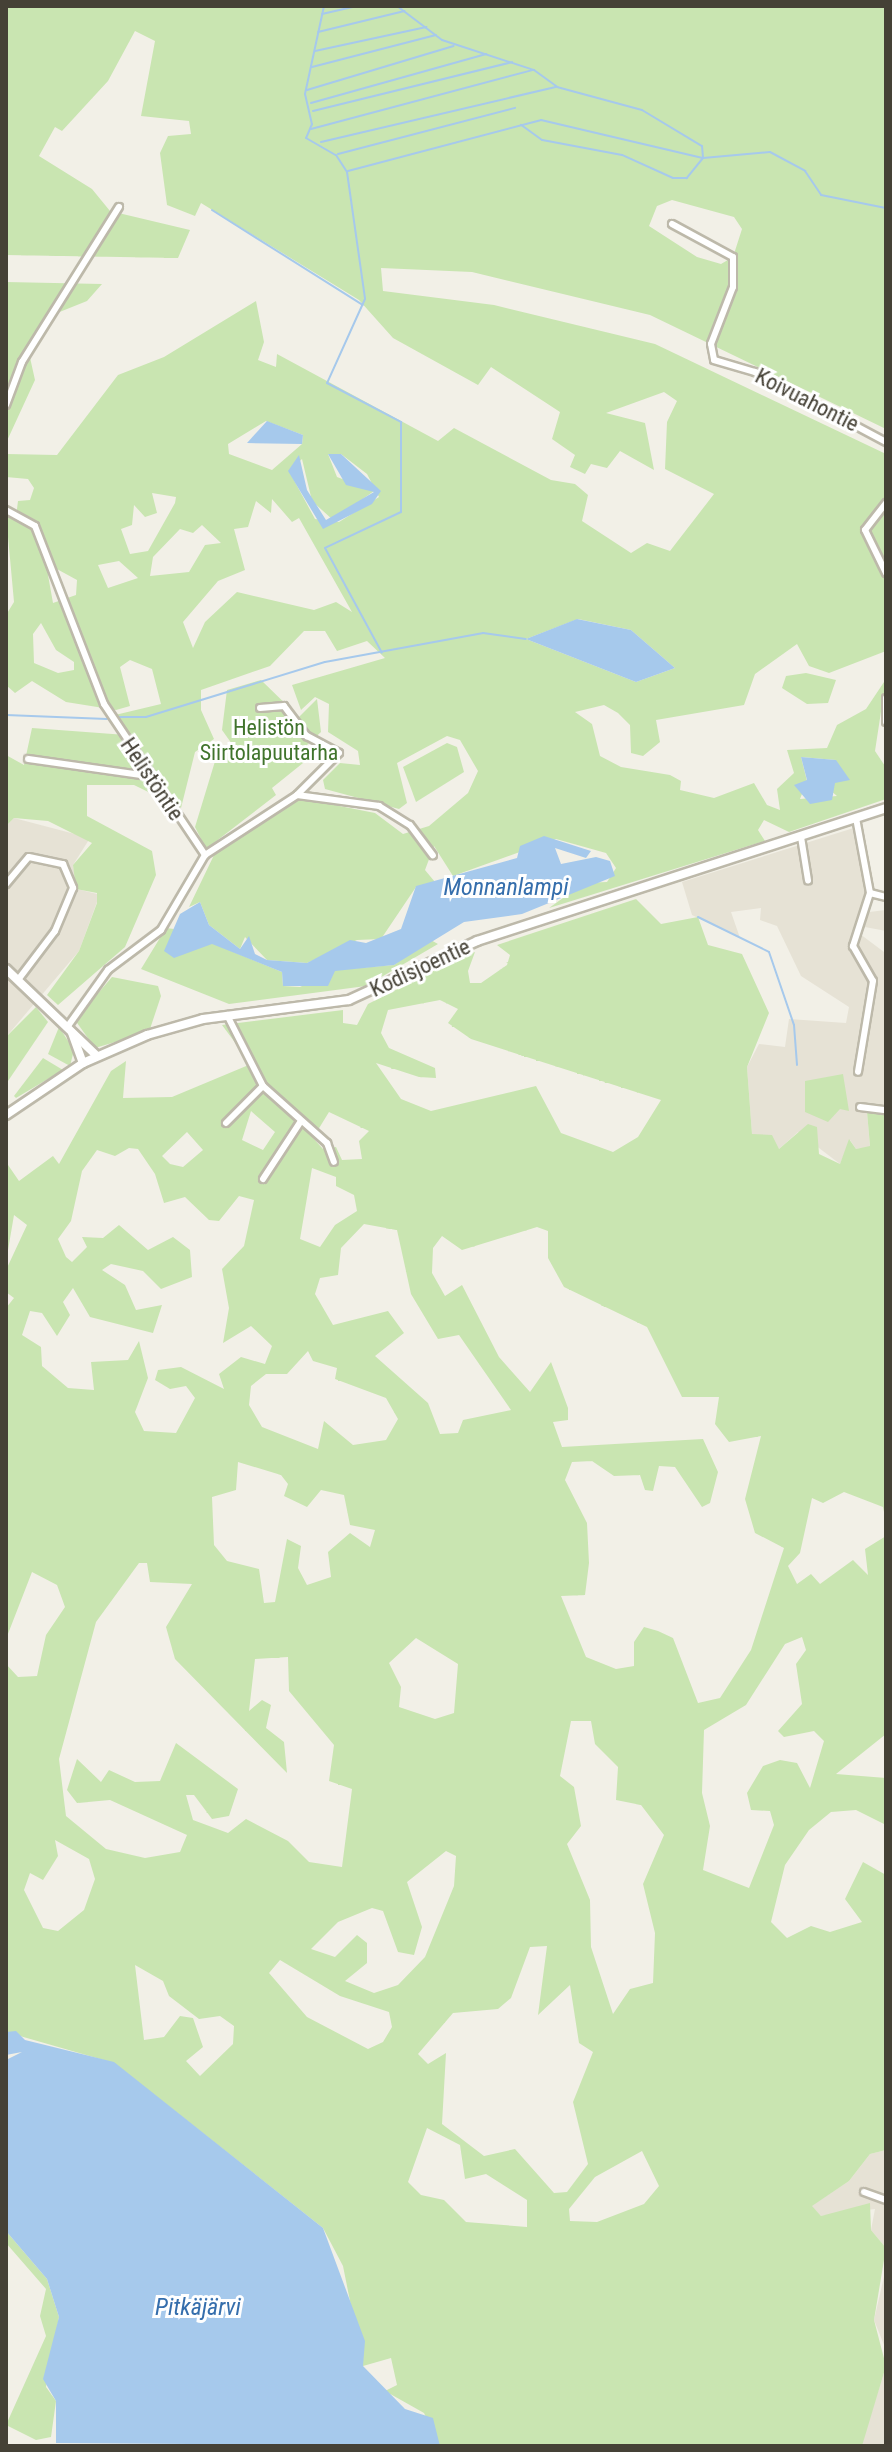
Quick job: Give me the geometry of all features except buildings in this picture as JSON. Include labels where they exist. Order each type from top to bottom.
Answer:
[{"type":"street","points":[[6,405],[28,353],[119,207]]},
{"type":"street","name":"Koivuahontie","points":[[672,224],[733,257],[733,287],[711,344],[714,360],[755,372],[886,442]]},
{"type":"street","points":[[886,503],[865,530],[886,573]]},
{"type":"street","name":"Helistöntie","points":[[6,510],[35,526],[82,660],[147,776],[205,855]]},
{"type":"street","points":[[886,698],[886,722]]},
{"type":"street","points":[[69,1028],[108,970],[161,930],[205,855],[297,795],[337,758],[334,744],[307,736],[284,706],[260,708]]},
{"type":"street","points":[[28,759],[147,776]]},
{"type":"street","points":[[297,795],[379,806],[410,825],[433,855]]},
{"type":"street","name":"Kodisjoentie","points":[[6,1115],[97,1056],[227,1015],[349,1000],[457,948],[886,808]]},
{"type":"street","points":[[856,818],[870,893],[853,946],[873,981],[858,1072]]},
{"type":"street","points":[[801,837],[808,880]]},
{"type":"street","points":[[6,884],[29,857],[63,864],[73,888],[55,931],[18,980]]},
{"type":"street","points":[[870,893],[886,897]]},
{"type":"street","points":[[6,969],[97,1056]]},
{"type":"street","points":[[227,1015],[263,1086],[327,1143],[334,1162]]},
{"type":"street","points":[[69,1028],[83,1063]]},
{"type":"street","points":[[226,1123],[263,1086]]},
{"type":"street","points":[[860,1107],[886,1110]]},
{"type":"street","points":[[263,1179],[301,1121]]},
{"type":"street","points":[[864,2192],[886,2200]]},
{"type":"shaded area","points":[[14,818],[90,838],[73,865],[77,889],[97,894],[97,902],[79,951],[6,1037],[6,826]]},
{"type":"shaded area","points":[[860,826],[872,887],[869,912],[886,910],[886,931],[865,927],[860,934],[884,952],[886,1114],[867,1112],[870,1147],[856,1149],[850,1140],[840,1164],[798,1132],[779,1149],[752,1134],[747,1067],[759,1044],[785,1047],[789,1019],[846,1023],[849,1007],[801,976],[777,926],[760,920],[761,908],[731,912],[740,938],[692,915],[682,882]]},
{"type":"shaded area","points":[[886,2150],[886,2248],[871,2230],[875,2209],[821,2216],[811,2206],[849,2181],[870,2154]]},
{"type":"shaded area","points":[[886,2268],[886,2350],[874,2320]]},
{"type":"shaded area","points":[[886,2366],[886,2446],[862,2446],[865,2433]]},
{"type":"green space","points":[[6,6],[886,6],[886,429],[650,315],[472,272],[381,268],[383,291],[494,305],[655,344],[886,454],[886,651],[829,673],[809,666],[797,644],[755,674],[744,705],[656,720],[660,742],[643,756],[631,753],[630,725],[618,713],[604,705],[575,712],[592,724],[600,756],[621,767],[670,775],[681,781],[680,790],[714,798],[754,783],[767,805],[780,810],[777,789],[794,773],[787,750],[827,748],[837,725],[866,709],[886,679],[875,751],[885,766],[886,799],[789,832],[764,820],[758,830],[765,841],[549,908],[584,883],[607,882],[616,868],[606,853],[556,839],[453,876],[434,846],[425,870],[435,882],[416,887],[381,939],[357,940],[307,963],[267,960],[245,937],[240,949],[209,925],[200,902],[189,907],[215,853],[299,798],[375,813],[403,834],[429,826],[468,793],[478,771],[460,740],[447,736],[397,763],[407,803],[399,809],[325,789],[323,780],[340,763],[360,765],[358,751],[328,732],[329,704],[315,697],[301,710],[292,685],[385,658],[367,641],[337,651],[325,631],[304,631],[270,666],[201,690],[201,710],[214,739],[195,752],[181,808],[134,785],[87,785],[87,816],[152,851],[156,875],[125,947],[58,1005],[47,995],[79,951],[97,903],[97,893],[76,889],[73,865],[92,843],[48,821],[14,818],[6,826],[6,755],[24,765],[32,728],[126,735],[115,715],[161,704],[152,669],[130,660],[120,667],[130,706],[116,710],[66,702],[32,681],[15,693],[6,685],[6,615],[14,602],[6,515],[16,517],[18,501],[30,500],[34,488],[28,479],[6,477],[6,454],[57,455],[118,375],[164,357],[256,301],[264,342],[258,360],[276,367],[277,354],[438,441],[454,428],[551,480],[575,484],[588,495],[582,521],[631,553],[647,543],[670,551],[714,494],[665,469],[667,422],[677,401],[664,392],[606,413],[645,423],[654,470],[620,451],[607,468],[591,464],[585,474],[570,467],[575,455],[552,439],[560,412],[491,367],[478,385],[393,338],[359,300],[201,203],[195,216],[167,205],[160,153],[168,136],[191,134],[189,121],[141,116],[155,41],[135,31],[108,81],[62,131],[55,127],[39,156],[92,189],[110,211],[190,230],[178,258],[6,255]],"holes":[[[672,200],[734,217],[742,229],[733,257],[721,264],[697,257],[649,226],[657,206]],[[266,421],[303,435],[302,444],[272,470],[229,454],[228,444]],[[328,454],[341,454],[367,474],[379,497],[339,522],[315,519],[289,471],[302,459],[312,501],[333,520],[374,491],[337,477]],[[152,493],[176,497],[148,551],[130,554],[121,529],[132,525],[134,505],[145,517],[157,513]],[[272,499],[292,522],[299,518],[352,612],[336,602],[314,610],[237,592],[205,622],[193,648],[183,622],[218,581],[245,570],[234,529],[248,527],[256,501],[271,513]],[[202,525],[221,543],[205,545],[189,572],[150,576],[153,557],[180,529],[193,533]],[[119,561],[138,578],[108,588],[98,565]],[[55,568],[77,580],[76,595],[53,603],[48,575]],[[578,619],[631,630],[675,668],[636,682],[526,639]],[[41,623],[56,650],[74,662],[74,670],[58,673],[34,663],[33,634]],[[801,757],[836,760],[830,790],[837,796],[800,799],[807,781]]]},
{"type":"green space","points":[[6,282],[102,284],[87,301],[57,313],[29,353],[35,380],[6,443]]},
{"type":"green space","points":[[806,673],[836,680],[828,703],[807,704],[782,688],[786,676]]},
{"type":"green space","name":"Helistön Siirtolapuutarha","points":[[261,680],[299,717],[317,699],[321,732],[307,745],[308,759],[272,788],[276,795],[206,849],[195,827],[216,758],[232,744],[222,730],[227,690]]},
{"type":"green space","points":[[447,743],[457,747],[464,772],[416,802],[403,767]]},
{"type":"green space","points":[[636,899],[661,924],[698,917],[708,945],[742,954],[769,1013],[747,1067],[752,1134],[772,1135],[779,1149],[808,1124],[817,1127],[819,1154],[840,1164],[849,1139],[856,1149],[870,1146],[867,1112],[886,1114],[886,1522],[883,1507],[844,1492],[823,1503],[812,1498],[800,1553],[788,1566],[797,1584],[811,1574],[820,1584],[853,1560],[868,1575],[865,1549],[886,1536],[886,1734],[836,1774],[886,1778],[886,1825],[856,1810],[831,1812],[809,1830],[785,1865],[771,1922],[787,1938],[811,1926],[830,1932],[862,1922],[845,1899],[863,1862],[886,1875],[886,2150],[870,2154],[849,2181],[812,2206],[821,2216],[870,2203],[871,2230],[886,2248],[874,2320],[886,2366],[862,2446],[440,2446],[424,2413],[385,2391],[397,2385],[391,2358],[363,2366],[343,2266],[323,2228],[114,2063],[6,2032],[6,1664],[18,1677],[37,1676],[46,1635],[65,1607],[57,1585],[32,1572],[6,1639],[6,1308],[14,1298],[6,1292],[6,1270],[27,1225],[14,1215],[6,1262],[6,1162],[19,1181],[53,1156],[59,1164],[111,1071],[126,1061],[123,1098],[172,1097],[251,1064],[222,1025],[343,1010],[343,1023],[357,1025],[368,1004],[475,952],[468,971],[470,983],[481,983],[507,965],[510,955],[497,945]],"holes":[[[440,1000],[458,1009],[448,1023],[471,1039],[661,1100],[638,1137],[613,1152],[561,1133],[536,1086],[431,1111],[401,1099],[376,1063],[419,1077],[436,1078],[435,1068],[389,1048],[381,1033],[388,1010]],[[251,1111],[275,1132],[263,1150],[242,1140]],[[329,1112],[369,1131],[359,1141],[362,1159],[342,1160],[336,1147],[323,1149],[313,1138]],[[187,1132],[203,1150],[183,1167],[170,1164],[162,1156]],[[129,1148],[138,1149],[155,1174],[164,1203],[185,1197],[209,1220],[219,1221],[239,1196],[254,1200],[244,1246],[222,1269],[229,1308],[223,1343],[251,1326],[272,1346],[265,1364],[241,1357],[219,1374],[224,1389],[181,1367],[158,1370],[155,1380],[170,1389],[186,1386],[195,1398],[176,1433],[144,1431],[135,1412],[148,1378],[139,1341],[128,1360],[91,1362],[94,1390],[68,1388],[42,1366],[41,1347],[22,1335],[30,1311],[42,1313],[57,1336],[70,1315],[63,1302],[73,1288],[90,1317],[153,1333],[162,1305],[136,1310],[125,1285],[102,1270],[111,1264],[143,1271],[161,1289],[192,1277],[190,1250],[173,1237],[148,1250],[119,1225],[103,1238],[82,1237],[87,1247],[72,1262],[66,1257],[58,1239],[71,1221],[82,1171],[97,1150],[115,1156]],[[312,1168],[336,1177],[336,1186],[354,1195],[357,1211],[335,1225],[320,1247],[300,1239]],[[364,1224],[397,1230],[411,1294],[438,1339],[459,1335],[511,1410],[463,1420],[458,1433],[440,1434],[428,1403],[375,1356],[404,1333],[388,1311],[333,1325],[315,1294],[320,1278],[338,1275],[341,1248]],[[537,1227],[548,1231],[548,1258],[564,1287],[647,1327],[682,1397],[719,1397],[715,1424],[729,1442],[761,1436],[745,1499],[755,1533],[784,1548],[751,1650],[720,1698],[698,1703],[673,1638],[658,1631],[644,1627],[634,1642],[634,1666],[616,1669],[586,1657],[561,1596],[585,1595],[589,1563],[587,1523],[565,1480],[572,1462],[592,1461],[614,1476],[640,1475],[645,1490],[653,1491],[659,1466],[675,1467],[702,1507],[710,1503],[718,1472],[703,1439],[562,1447],[553,1422],[568,1420],[568,1408],[551,1362],[530,1392],[499,1357],[462,1285],[445,1296],[432,1273],[433,1248],[442,1236],[462,1250]],[[308,1351],[313,1361],[337,1368],[335,1379],[386,1398],[398,1419],[386,1440],[353,1445],[324,1421],[318,1449],[262,1427],[249,1405],[251,1386],[266,1374],[287,1374]],[[238,1462],[281,1475],[288,1484],[284,1496],[307,1507],[321,1490],[344,1495],[350,1525],[375,1530],[370,1547],[350,1533],[328,1552],[331,1577],[307,1585],[298,1568],[301,1546],[287,1539],[275,1602],[264,1603],[259,1569],[227,1561],[214,1545],[212,1497],[236,1490]],[[139,1563],[147,1563],[150,1582],[192,1584],[166,1627],[175,1659],[287,1773],[284,1742],[266,1728],[271,1705],[262,1700],[249,1711],[255,1659],[288,1657],[289,1691],[334,1745],[329,1781],[352,1789],[342,1867],[309,1862],[288,1841],[246,1819],[228,1833],[193,1820],[186,1795],[194,1795],[212,1819],[229,1816],[238,1789],[176,1743],[160,1781],[135,1782],[109,1770],[101,1782],[77,1759],[67,1790],[77,1803],[110,1800],[187,1835],[180,1852],[145,1858],[106,1849],[66,1816],[59,1759],[96,1622]],[[802,1637],[806,1650],[796,1664],[802,1704],[778,1731],[784,1737],[814,1731],[824,1741],[810,1788],[797,1763],[780,1760],[763,1766],[747,1793],[751,1810],[770,1811],[774,1825],[749,1888],[703,1870],[710,1826],[702,1793],[704,1730],[746,1705],[785,1644]],[[416,1638],[458,1664],[454,1713],[435,1719],[399,1707],[401,1687],[389,1663]],[[571,1721],[591,1721],[595,1744],[618,1767],[616,1800],[641,1805],[664,1835],[643,1884],[655,1933],[653,1983],[630,1989],[613,2014],[591,1947],[590,1900],[567,1844],[581,1826],[574,1787],[560,1776]],[[55,1840],[89,1859],[95,1879],[84,1910],[58,1931],[43,1928],[24,1890],[30,1873],[43,1880],[58,1856]],[[446,1851],[456,1856],[454,1886],[425,1957],[398,1985],[374,1993],[345,1981],[367,1963],[367,1943],[357,1935],[335,1957],[311,1949],[338,1922],[372,1908],[383,1911],[398,1952],[414,1955],[422,1927],[407,1882]],[[547,1946],[538,2015],[570,1985],[579,2043],[593,2052],[573,2102],[588,2164],[567,2192],[554,2193],[515,2149],[484,2156],[442,2124],[446,2053],[428,2064],[418,2054],[453,2013],[498,2009],[511,1998],[530,1947]],[[280,1960],[340,1996],[389,2012],[392,2027],[383,2042],[368,2049],[307,2017],[269,1973]],[[135,1965],[163,1981],[169,1996],[199,2019],[220,2016],[234,2026],[233,2044],[200,2076],[186,2061],[203,2047],[193,2018],[180,2016],[164,2037],[144,2040]],[[427,2128],[460,2145],[465,2179],[486,2174],[527,2200],[527,2227],[466,2222],[444,2200],[421,2195],[408,2182]],[[642,2151],[659,2186],[644,2204],[597,2222],[570,2221],[569,2209],[595,2177]]]},
{"type":"green space","points":[[166,928],[174,929],[171,944],[212,943],[282,972],[283,986],[300,987],[335,970],[394,965],[429,939],[438,944],[366,986],[229,1004],[141,969]]},
{"type":"green space","points":[[112,977],[158,986],[161,996],[149,1032],[95,1048],[75,1020]]},
{"type":"green space","points":[[36,1007],[48,1022],[6,1084],[6,1037]]},
{"type":"green space","points":[[59,1027],[74,1050],[70,1066],[48,1054]]},
{"type":"green space","points":[[43,1058],[63,1070],[16,1098],[14,1096]]},
{"type":"green space","points":[[843,1074],[849,1111],[840,1109],[828,1122],[805,1112],[805,1081]]},
{"type":"green space","points":[[6,2231],[47,2279],[59,2317],[46,2387],[56,2401],[51,2437],[36,2440],[6,2425],[46,2336],[40,2316],[46,2289],[6,2243]]},
{"type":"water","points":[[267,421],[303,435],[302,444],[247,443]]},
{"type":"water","points":[[328,454],[341,454],[381,491],[372,504],[323,529],[288,471],[299,455],[307,490],[326,520],[374,492],[346,485]]},
{"type":"water","points":[[577,619],[631,630],[675,668],[636,682],[526,639]]},
{"type":"water","points":[[801,757],[836,760],[850,780],[835,783],[832,800],[810,804],[794,785],[807,780]]},
{"type":"water","name":"Monnanlampi","points":[[544,836],[591,851],[586,858],[555,848],[561,864],[596,857],[610,861],[615,876],[522,914],[464,922],[394,965],[335,971],[328,986],[283,986],[282,972],[212,944],[174,958],[164,951],[180,914],[200,902],[209,925],[240,949],[249,936],[255,954],[267,960],[307,963],[350,940],[366,943],[401,929],[416,886],[517,858],[520,846]]},
{"type":"water","name":"Pitkäjärvi","points":[[16,2031],[25,2040],[114,2062],[323,2228],[365,2341],[363,2366],[405,2409],[433,2418],[440,2446],[56,2443],[56,2401],[43,2379],[59,2317],[47,2279],[6,2231],[6,2060],[22,2052],[6,2055],[6,2032]]},
{"type":"waterway","points":[[324,6],[305,94],[312,124],[306,138],[336,155],[347,172],[365,299],[327,383],[401,422],[401,512],[325,548],[382,653]]},
{"type":"waterway","points":[[322,14],[358,6]]},
{"type":"waterway","points":[[397,6],[442,40],[534,70],[557,87],[642,110],[702,146],[703,158],[687,178],[673,178],[622,155],[542,140],[521,125]]},
{"type":"waterway","points":[[318,32],[405,11]]},
{"type":"waterway","points":[[315,51],[426,27]]},
{"type":"waterway","points":[[312,67],[436,35]]},
{"type":"waterway","points":[[307,90],[454,46]]},
{"type":"waterway","points":[[311,103],[486,54]]},
{"type":"waterway","points":[[313,111],[512,62]]},
{"type":"waterway","points":[[311,129],[533,70]]},
{"type":"waterway","points":[[321,142],[556,87]]},
{"type":"waterway","points":[[338,154],[515,108]]},
{"type":"waterway","points":[[348,171],[541,120],[703,158],[770,152],[805,171],[821,195],[886,208]]},
{"type":"waterway","points":[[212,210],[363,305]]},
{"type":"waterway","points":[[117,717],[146,717],[325,662],[483,633],[526,639]]},
{"type":"waterway","points":[[6,715],[107,719]]},
{"type":"waterway","points":[[698,917],[769,952],[794,1025],[797,1065]]}]
